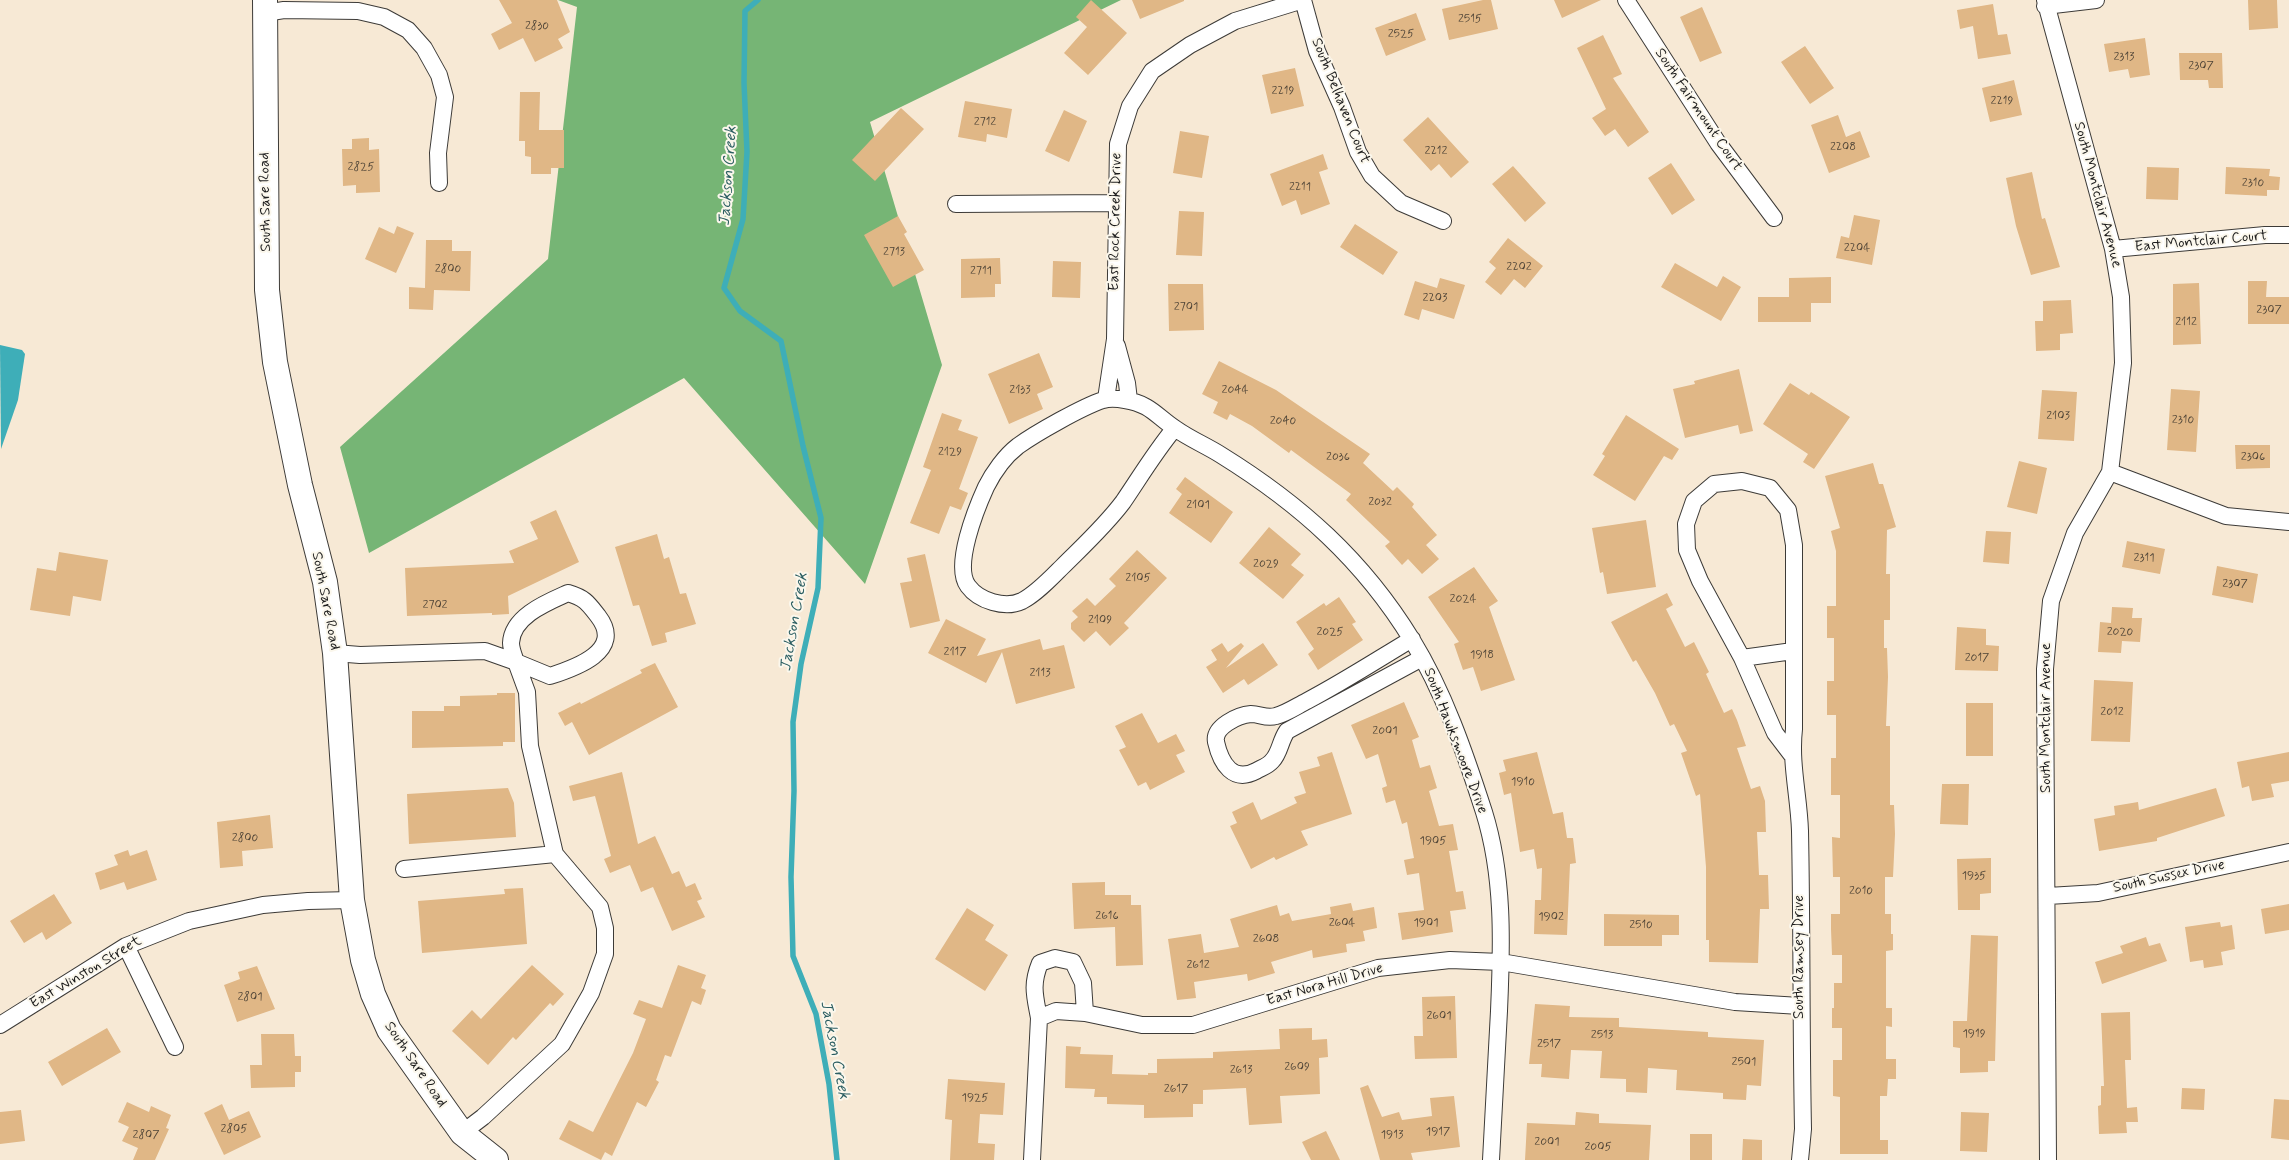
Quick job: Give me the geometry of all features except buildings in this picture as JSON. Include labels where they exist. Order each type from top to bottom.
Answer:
[{"type":"main road","name":"South Sare Road","points":[[265,7],[267,290],[275,362],[300,485],[325,582],[335,653],[352,900],[363,960],[373,994],[389,1030],[462,1133],[496,1160]]},
{"type":"street","name":"East Rock Creek Drive","points":[[1106,399],[1115,339],[1118,144],[1130,106],[1152,72],[1190,45],[1235,21],[1303,0]]},
{"type":"street","name":"South Belhaven Court","points":[[1303,0],[1317,52],[1342,107],[1358,152],[1372,176],[1401,203],[1444,221]]},
{"type":"street","name":"South Fairmount Court","points":[[1626,0],[1718,143],[1774,218]]},
{"type":"street","points":[[2045,3],[2096,0]]},
{"type":"street","name":"South Montclair Avenue","points":[[2045,3],[2113,249],[2121,297],[2123,363],[2110,472],[2075,533],[2051,601],[2045,669],[2048,896],[2048,1160]]},
{"type":"street","points":[[265,7],[358,11],[384,17],[408,30],[424,48],[439,75],[445,97],[438,153],[439,183]]},
{"type":"street","points":[[956,204],[1116,203]]},
{"type":"street","name":"East Montclair Court","points":[[2113,249],[2265,235],[2289,235]]},
{"type":"street","name":"East Rock Creek Drive","points":[[1115,339],[1127,383],[1129,400]]},
{"type":"street","points":[[1106,399],[1070,415],[1018,447],[999,466],[988,483],[966,544],[962,566],[967,585],[984,600],[998,604],[1020,602],[1052,577],[1111,515],[1156,451],[1174,429]]},
{"type":"street","name":"South Hawksmoore Drive","points":[[1106,399],[1129,400],[1154,410],[1174,429],[1220,454],[1286,499],[1342,547],[1372,583],[1412,639],[1438,689],[1485,815],[1500,879],[1501,962],[1491,1160]]},
{"type":"street","points":[[2110,472],[2226,516],[2289,522]]},
{"type":"street","name":"South Ramsey Drive","points":[[1791,754],[1775,734],[1742,658],[1700,581],[1687,550],[1686,524],[1694,501],[1714,484],[1742,481],[1770,488],[1788,510],[1794,545],[1794,729],[1791,754],[1797,781],[1800,831],[1800,1006],[1803,1129],[1800,1160]]},
{"type":"street","points":[[335,653],[360,655],[485,651],[516,662],[550,676],[589,660],[603,648],[606,635],[601,620],[583,598],[568,593],[538,607],[513,631],[511,644],[516,662],[527,692],[530,746],[555,854],[600,907],[605,928],[605,954],[591,993],[562,1044],[483,1118],[462,1133]]},
{"type":"street","points":[[1412,639],[1324,701],[1287,731],[1279,742],[1277,755],[1271,763],[1249,775],[1239,776],[1231,772],[1218,749],[1216,738],[1220,728],[1242,716],[1252,714],[1266,718],[1278,716],[1324,701],[1422,658]]},
{"type":"street","points":[[1742,658],[1793,651]]},
{"type":"street","points":[[1266,718],[1274,729],[1279,742]]},
{"type":"street","name":"South Sussex Drive","points":[[2048,896],[2098,893],[2289,852]]},
{"type":"street","points":[[404,869],[555,854]]},
{"type":"street","name":"East Winston Street","points":[[0,1024],[126,946],[182,924],[224,912],[263,905],[352,900]]},
{"type":"street","points":[[126,946],[175,1046]]},
{"type":"street","points":[[1032,1160],[1039,1018],[1034,992],[1034,978],[1040,963],[1054,958],[1073,962],[1083,983],[1085,1013]]},
{"type":"street","name":"East Nora Hill Drive","points":[[1039,1018],[1056,1011],[1085,1013],[1142,1026],[1193,1025],[1378,968],[1450,960],[1501,962],[1735,1002],[1800,1006]]},
{"type":"green space","points":[[558,0],[1121,0],[870,122],[942,365],[865,584],[684,378],[369,553],[340,447],[548,259],[577,7]]},
{"type":"water","points":[[0,345],[22,350],[25,354],[18,400],[1,449]]},
{"type":"waterway","name":"Jackson Creek","points":[[758,0],[745,11],[744,83],[747,152],[743,219],[724,288],[740,311],[781,341],[803,446],[821,518],[818,588],[801,664],[793,722],[794,791],[791,877],[793,956],[816,1014],[829,1084],[837,1160]]}]
